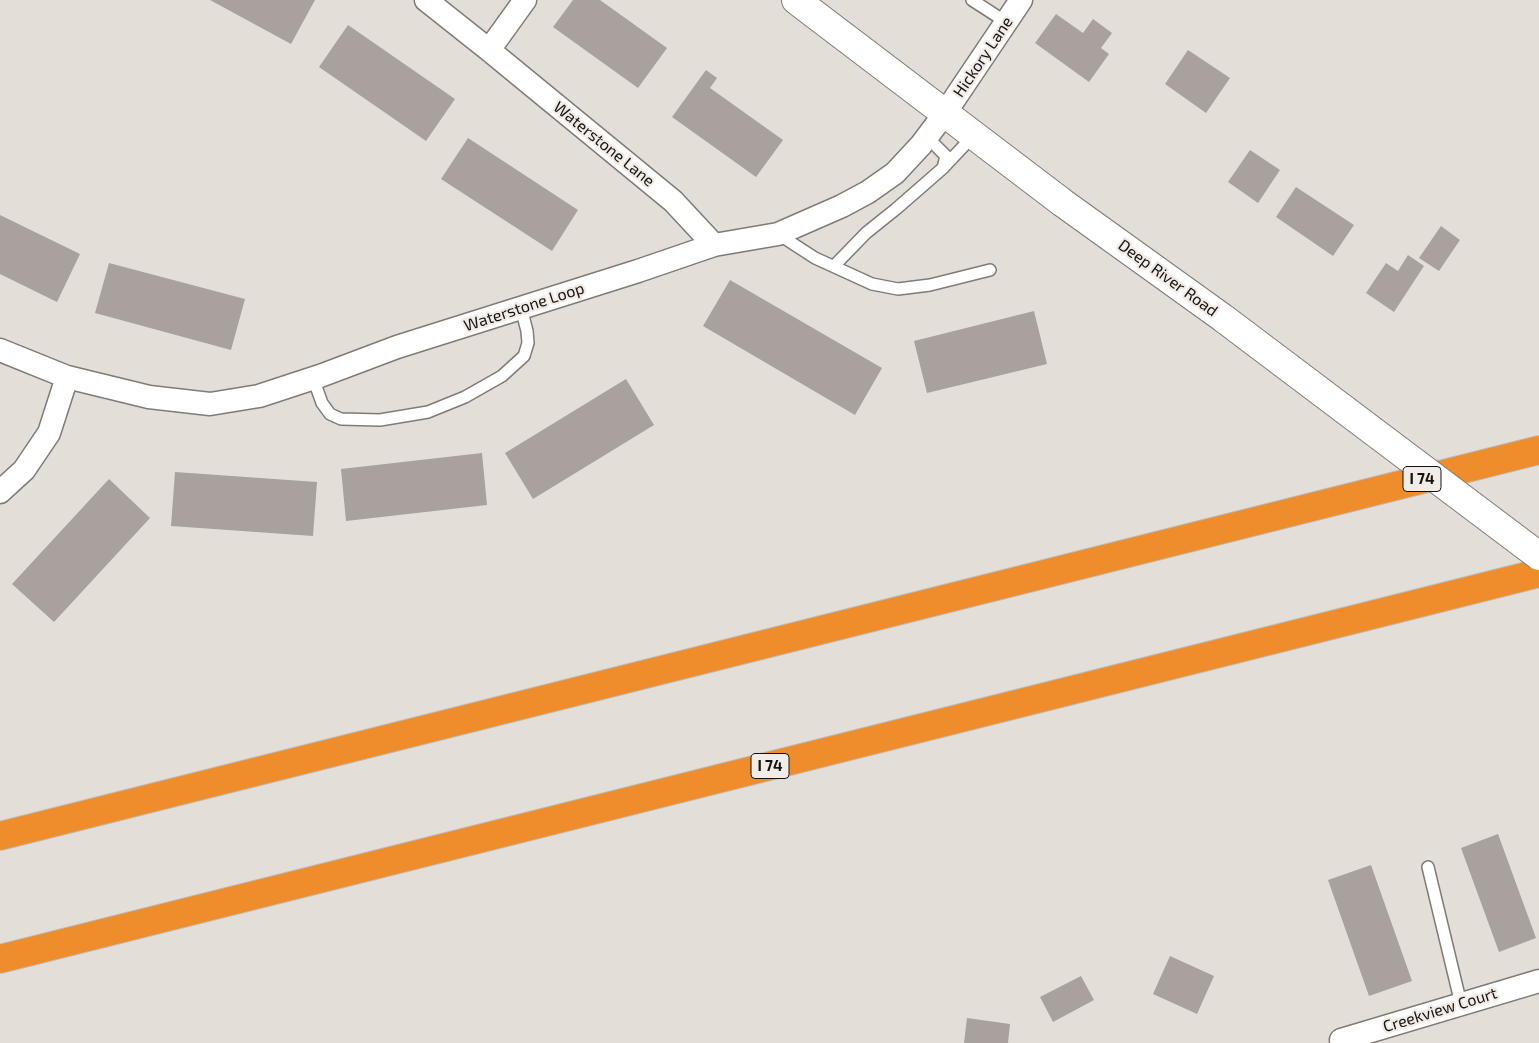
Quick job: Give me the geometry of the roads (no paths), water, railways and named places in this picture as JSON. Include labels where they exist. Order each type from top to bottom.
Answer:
[{"type":"highway","name":"I 74","points":[[0,836],[1539,450]]},
{"type":"highway","name":"I 74","points":[[0,959],[1539,573]]},
{"type":"street","name":"Waterstone Lane","points":[[426,0],[673,201],[714,245]]},
{"type":"street","points":[[489,50],[525,0]]},
{"type":"street","name":"Deep River Road","points":[[796,0],[1063,202],[1223,318],[1539,556]]},
{"type":"street","name":"Hickory Lane","points":[[945,113],[1021,0]]},
{"type":"street","name":"Waterstone Loop","points":[[0,350],[67,377],[149,397],[210,404],[259,396],[397,347],[714,245],[778,234],[842,206],[868,192],[895,173],[926,139],[945,113]]},
{"type":"street","points":[[0,492],[24,470],[49,433],[67,377]]},
{"type":"street","name":"Creekview Court","points":[[1342,1041],[1539,981]]},
{"type":"lane","points":[[972,0],[1006,22]]},
{"type":"lane","points":[[834,266],[866,233],[943,168],[974,135]]},
{"type":"lane","points":[[926,139],[946,156],[943,168]]},
{"type":"lane","points":[[778,234],[815,258],[872,284],[898,289],[930,284],[990,270]]},
{"type":"lane","points":[[313,378],[322,403],[330,414],[340,419],[380,420],[428,412],[473,393],[502,376],[524,356],[528,343],[521,308]]},
{"type":"lane","points":[[1428,867],[1461,1004]]}]
